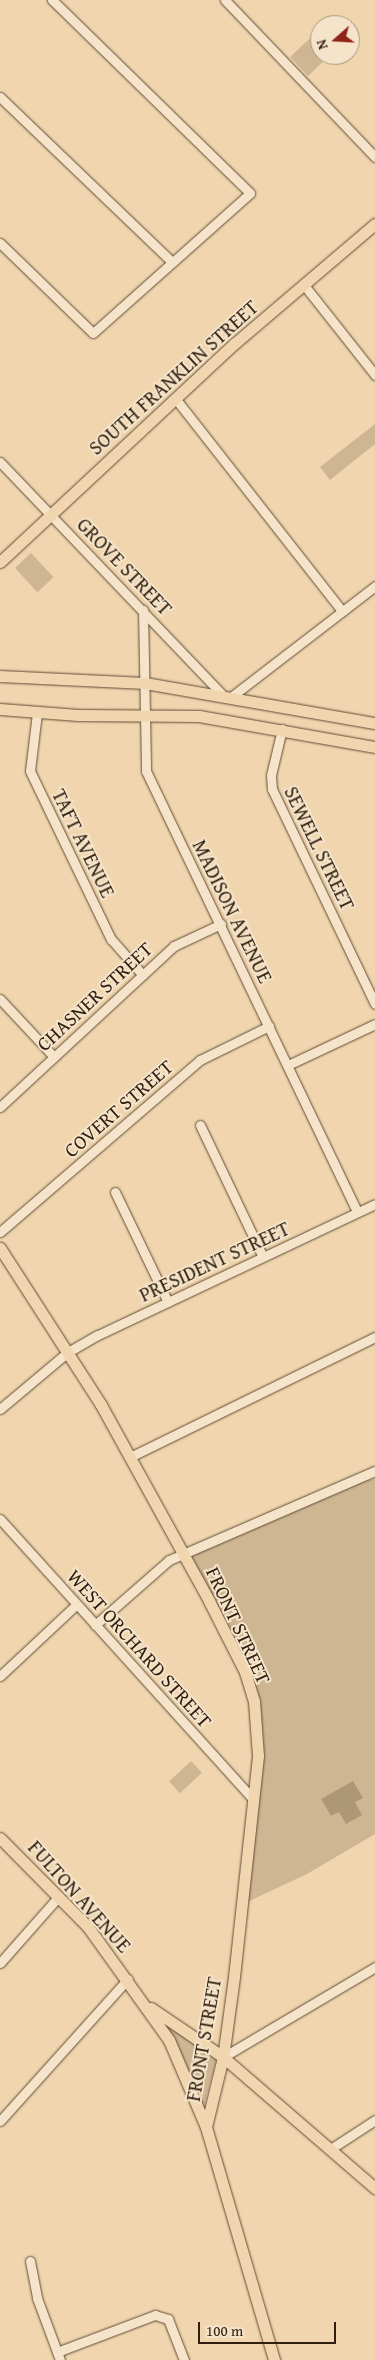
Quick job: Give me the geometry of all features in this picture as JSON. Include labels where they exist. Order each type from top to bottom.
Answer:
[{"type":"main road","name":"SOUTH FRANKLIN STREET","points":[[0,562],[175,398],[375,224]]},
{"type":"main road","points":[[0,676],[145,683],[375,723]]},
{"type":"main road","points":[[0,709],[37,713],[199,716],[282,729],[375,747]]},
{"type":"main road","name":"FRONT STREET","points":[[0,1248],[68,1352],[130,1457],[245,1672],[254,1701],[258,1756],[254,1800],[223,2057],[206,2126]]},
{"type":"main road","name":"FULTON AVENUE","points":[[0,1838],[59,1896],[128,1979],[147,2006],[181,2064],[206,2126],[274,2360]]},
{"type":"main road","points":[[147,2006],[223,2057],[332,2148],[375,2188]]},
{"type":"street","points":[[0,243],[93,333],[250,193],[52,0]]},
{"type":"street","points":[[225,0],[375,157]]},
{"type":"street","points":[[0,97],[172,262]]},
{"type":"street","points":[[304,285],[375,375]]},
{"type":"street","points":[[175,398],[342,611]]},
{"type":"street","name":"GROVE STREET","points":[[0,462],[227,696]]},
{"type":"street","points":[[227,696],[375,586]]},
{"type":"street","name":"MADISON AVENUE","points":[[144,610],[146,771],[358,1212]]},
{"type":"street","name":"TAFT AVENUE","points":[[37,713],[30,771],[111,939],[143,975]]},
{"type":"street","name":"SEWELL STREET","points":[[282,729],[271,775],[272,789],[375,1004]]},
{"type":"street","name":"CHASNER STREET","points":[[0,1107],[174,946],[220,924]]},
{"type":"street","points":[[0,999],[54,1058]]},
{"type":"street","points":[[288,1065],[375,1024]]},
{"type":"street","name":"COVERT STREET","points":[[0,1232],[200,1060],[269,1026]]},
{"type":"street","points":[[200,1125],[262,1257]]},
{"type":"street","points":[[115,1192],[168,1302]]},
{"type":"street","name":"PRESIDENT STREET","points":[[0,1409],[68,1352],[168,1302],[375,1204]]},
{"type":"street","points":[[130,1457],[375,1337]]},
{"type":"street","points":[[95,1624],[169,1560],[375,1472]]},
{"type":"street","name":"WEST ORCHARD STREET","points":[[0,1519],[254,1800]]},
{"type":"street","points":[[0,1676],[77,1604]]},
{"type":"street","points":[[0,1962],[59,1896]]},
{"type":"street","points":[[223,2057],[375,1967]]},
{"type":"street","points":[[0,2121],[128,1979]]},
{"type":"street","points":[[332,2148],[375,2120]]},
{"type":"street","points":[[30,2261],[37,2298],[59,2356],[134,2322],[160,2315],[168,2320],[184,2360]]},
{"type":"shaded area","points":[[310,38],[310,65],[320,65],[308,76],[290,57]]},
{"type":"shaded area","points":[[375,424],[375,444],[330,480],[320,467]]},
{"type":"shaded area","points":[[31,553],[54,577],[37,592],[15,568]]},
{"type":"shaded area","points":[[375,1479],[375,1834],[307,1874],[243,1904],[256,1704],[188,1556],[362,1481]]},
{"type":"shaded area","points":[[191,1761],[202,1773],[180,1793],[169,1781]]},
{"type":"shaded area","points":[[353,1781],[363,1798],[355,1802],[362,1815],[346,1824],[339,1812],[331,1816],[321,1799]]},
{"type":"shaded area","points":[[165,2024],[217,2057],[204,2106],[178,2047]]}]
